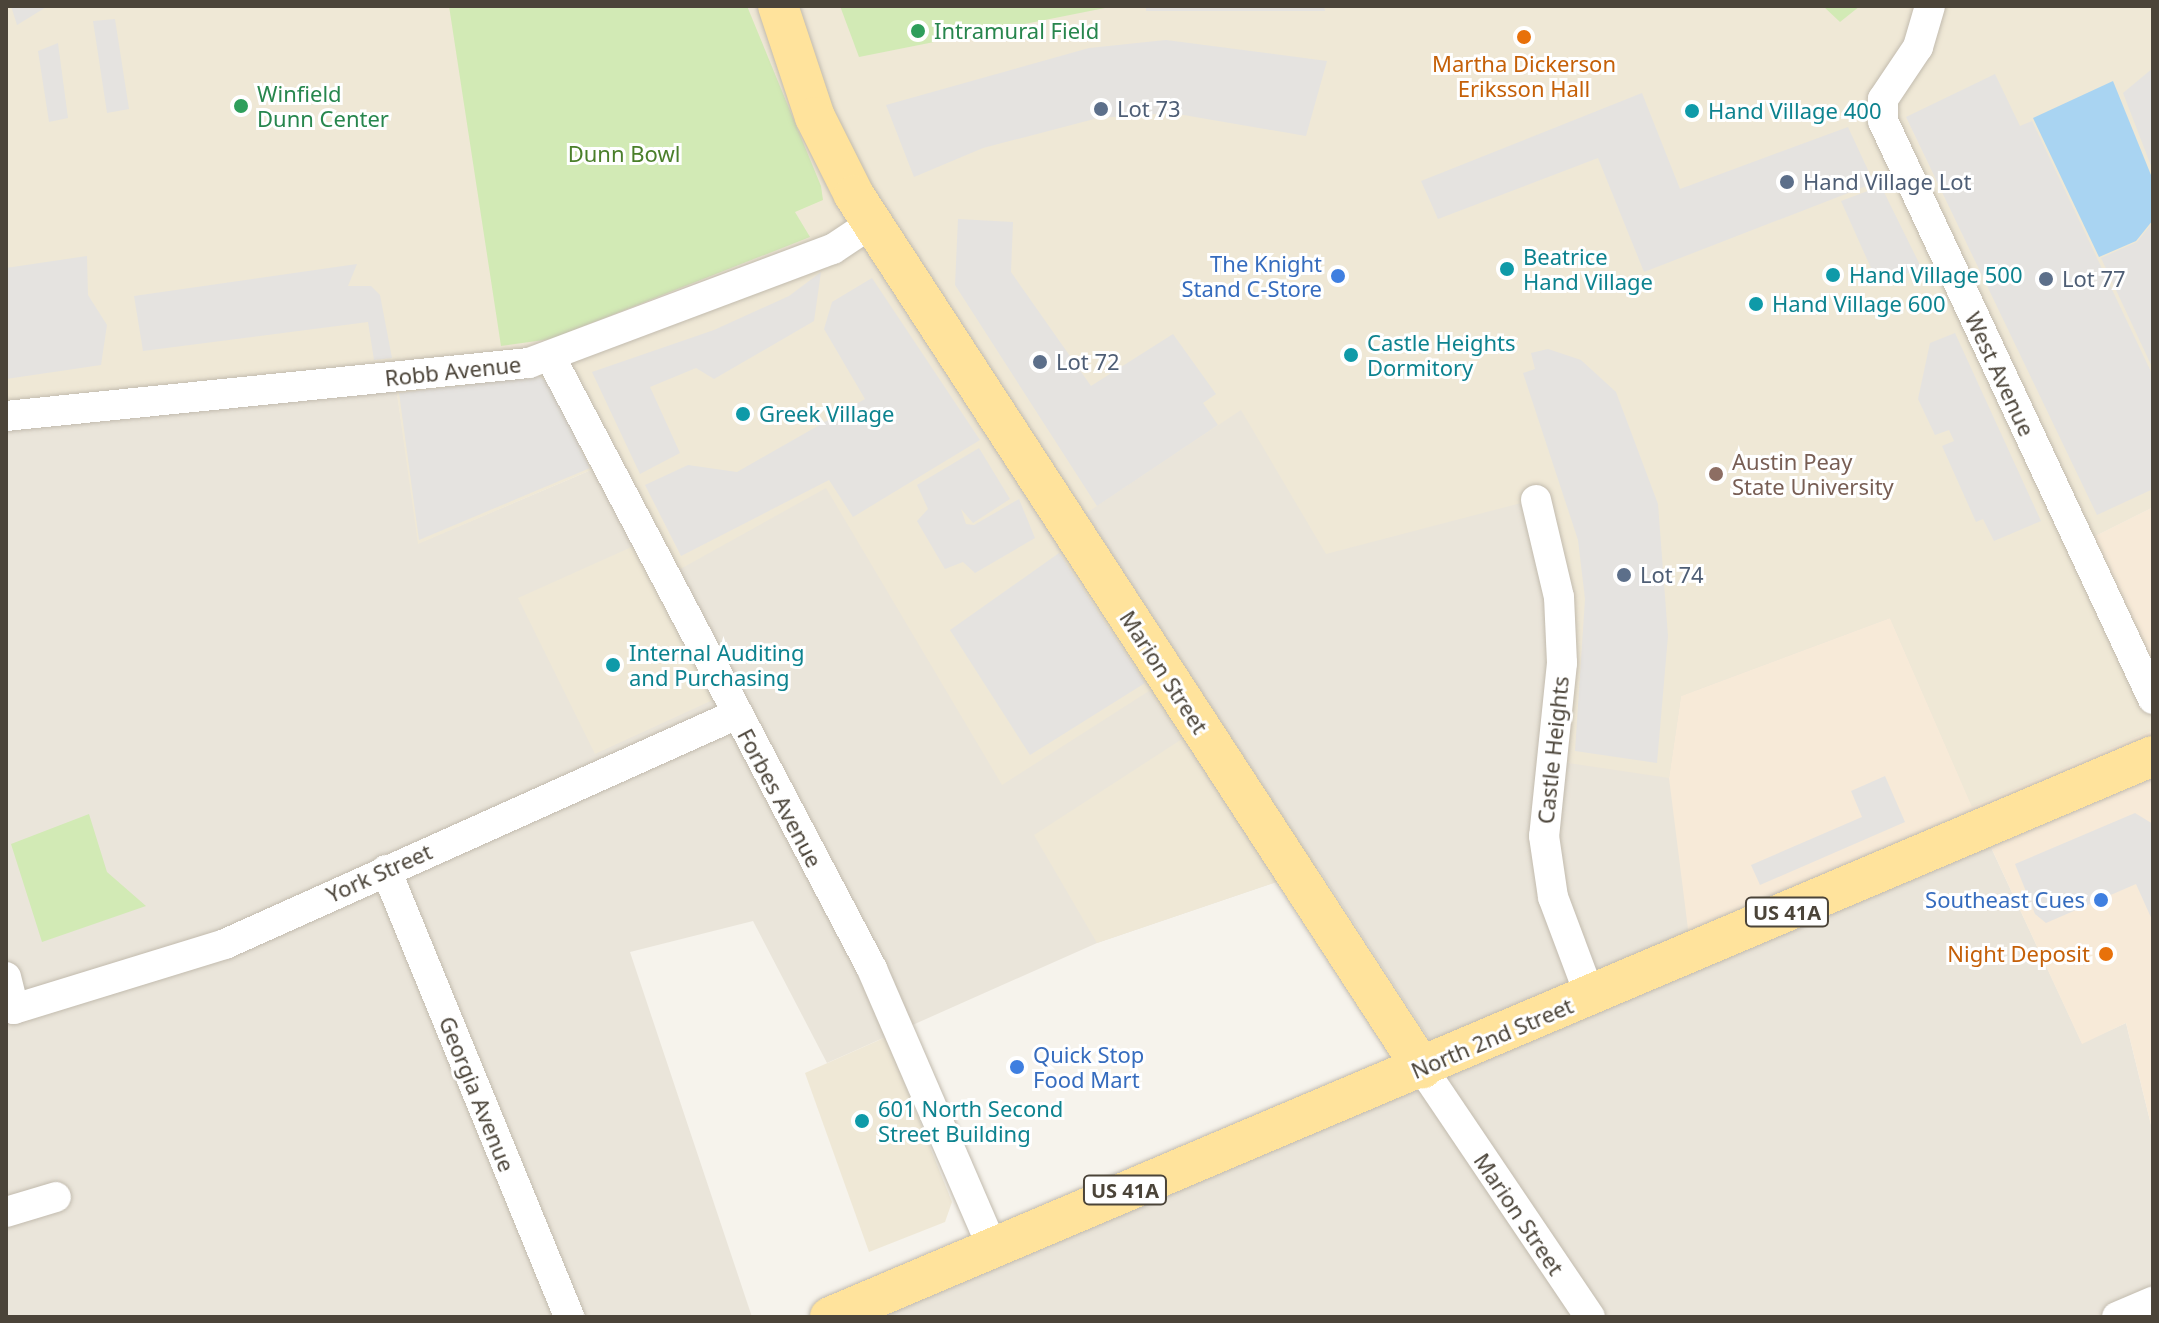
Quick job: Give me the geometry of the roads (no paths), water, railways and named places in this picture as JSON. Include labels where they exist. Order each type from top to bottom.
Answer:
[{"type":"main road","name":"Marion Street","points":[[778,6],[815,117],[872,223],[1422,1068]]},
{"type":"main road","name":"North 2nd Street","points":[[830,1317],[894,1304],[992,1246],[2152,760]]},
{"type":"street","name":"West Avenue","points":[[1930,6],[1918,47],[1883,99],[1883,121],[2153,699]]},
{"type":"street","name":"Robb Avenue","points":[[6,416],[551,358],[833,249],[872,223]]},
{"type":"street","name":"Forbes Avenue","points":[[551,358],[735,715],[872,969],[992,1246]]},
{"type":"street","name":"Castle Heights","points":[[1536,500],[1559,597],[1562,663],[1544,836],[1553,897],[1590,996]]},
{"type":"street","name":"York Street","points":[[6,977],[14,1009],[225,944],[735,715]]},
{"type":"street","name":"Georgia Avenue","points":[[386,870],[569,1317]]},
{"type":"street","name":"Marion Street","points":[[1422,1068],[1590,1317]]},
{"type":"street","points":[[6,1212],[56,1197]]},
{"type":"street","points":[[2117,1317],[2153,1302]]},
{"type":"water","points":[[2113,81],[2153,180],[2153,220],[2136,241],[2099,257],[2033,118]]},
{"type":"place","name":"Intramural Field","points":[[918,31]]},
{"type":"place","name":"Martha Dickerson Eriksson Hall","points":[[1524,37]]},
{"type":"place","name":"Winfield Dunn Center","points":[[241,106]]},
{"type":"place","name":"Lot 73","points":[[1101,109]]},
{"type":"place","name":"Hand Village 400","points":[[1692,111]]},
{"type":"place","name":"Hand Village Lot","points":[[1787,182]]},
{"type":"place","name":"Beatrice Hand Village","points":[[1507,269]]},
{"type":"place","name":"Hand Village 500","points":[[1833,275]]},
{"type":"place","name":"The Knight Stand C-Store","points":[[1338,276]]},
{"type":"place","name":"Lot 77","points":[[2046,279]]},
{"type":"place","name":"Hand Village 600","points":[[1756,304]]},
{"type":"place","name":"Castle Heights Dormitory","points":[[1351,355]]},
{"type":"place","name":"Lot 72","points":[[1040,362]]},
{"type":"place","name":"Greek Village","points":[[743,414]]},
{"type":"place","name":"Austin Peay State University","points":[[1716,474]]},
{"type":"place","name":"Lot 74","points":[[1624,575]]},
{"type":"place","name":"Internal Auditing and Purchasing","points":[[613,665]]},
{"type":"place","name":"Southeast Cues","points":[[2101,900]]},
{"type":"place","name":"Night Deposit","points":[[2106,954]]},
{"type":"place","name":"Quick Stop Food Mart","points":[[1017,1067]]},
{"type":"place","name":"601 North Second Street Building","points":[[862,1121]]},
{"type":"park label","name":"Dunn Bowl","points":[[624,154]]}]
